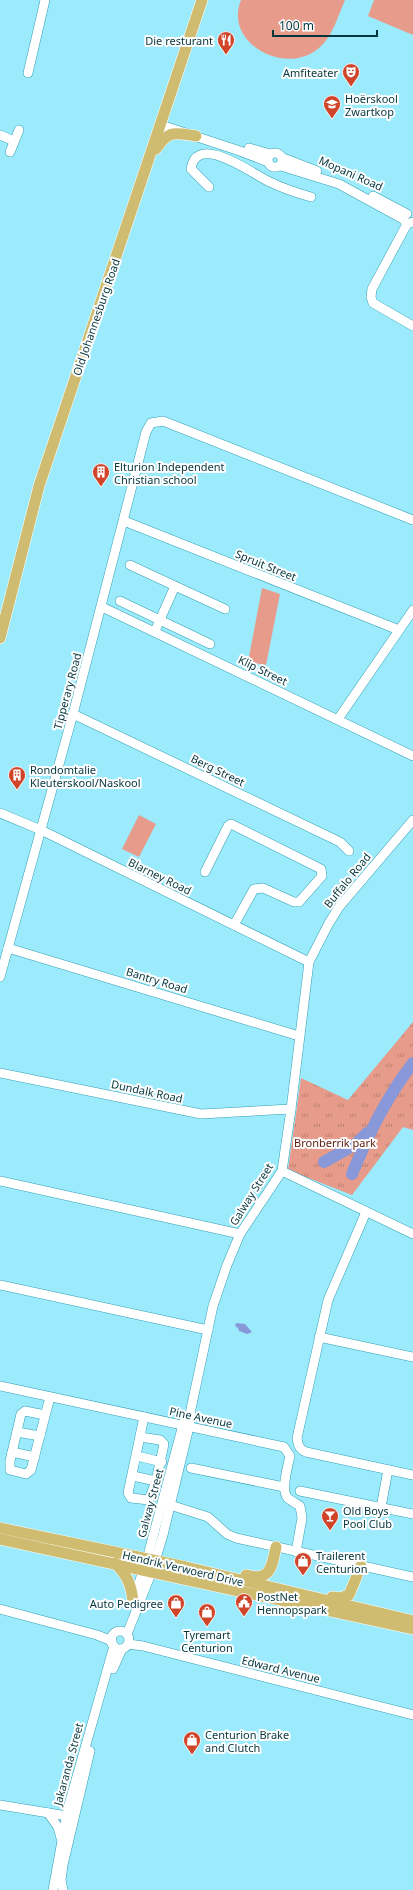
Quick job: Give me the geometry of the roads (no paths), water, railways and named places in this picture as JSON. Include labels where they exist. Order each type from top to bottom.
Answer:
[{"type":"main road","name":"Old Johannesburg Road","points":[[0,638],[39,486],[202,0]]},
{"type":"main road","points":[[148,161],[167,135],[176,133],[196,136]]},
{"type":"main road","name":"Hendrik Verwoerd Drive","points":[[0,1528],[413,1629]]},
{"type":"main road","name":"Hendrik Verwoerd Drive","points":[[0,1539],[114,1563],[186,1567],[413,1621]]},
{"type":"main road","points":[[186,1567],[220,1569],[258,1578],[266,1574],[271,1568],[276,1547]]},
{"type":"main road","points":[[114,1563],[124,1572],[128,1579],[133,1601]]},
{"type":"main road","points":[[270,1588],[308,1592],[340,1598],[349,1595],[361,1566]]},
{"type":"main road","points":[[357,1578],[357,1599],[360,1606],[366,1610]]},
{"type":"street","points":[[28,73],[45,0]]},
{"type":"street","name":"Mopani Road","points":[[162,121],[196,136],[339,184],[410,220]]},
{"type":"street","name":"Mopani Road","points":[[162,121],[275,162]]},
{"type":"street","points":[[10,152],[19,130]]},
{"type":"street","points":[[0,135],[14,141]]},
{"type":"street","points":[[209,187],[193,173],[191,169],[194,160],[203,154],[216,155],[239,164],[291,192],[311,197]]},
{"type":"street","points":[[267,180],[275,162]]},
{"type":"street","points":[[410,220],[372,289],[371,297],[373,303],[413,326]]},
{"type":"street","name":"Tipperary Road","points":[[0,977],[102,607],[148,427],[154,421],[163,421],[413,520]]},
{"type":"street","name":"Spruit Street","points":[[124,521],[399,630]]},
{"type":"street","points":[[130,565],[225,609]]},
{"type":"street","points":[[155,631],[175,586]]},
{"type":"street","points":[[120,601],[210,644]]},
{"type":"street","name":"Klip Street","points":[[102,607],[155,631],[413,756]]},
{"type":"street","points":[[338,719],[413,610]]},
{"type":"street","name":"Berg Street","points":[[73,714],[340,842],[349,851]]},
{"type":"street","name":"Blarney Road","points":[[0,813],[40,830],[309,962]]},
{"type":"street","name":"Buffalo Road","points":[[309,962],[339,907],[413,820]]},
{"type":"street","points":[[205,872],[228,826],[232,824],[321,869],[322,876],[299,902],[294,902],[263,888],[254,889],[234,925]]},
{"type":"street","name":"Bantry Road","points":[[8,948],[299,1036]]},
{"type":"street","name":"Galway Street","points":[[149,1565],[155,1531],[191,1409],[219,1286],[240,1234],[282,1171],[309,962]]},
{"type":"street","name":"Dundalk Road","points":[[0,1073],[202,1114],[291,1109]]},
{"type":"street","points":[[282,1171],[413,1234]]},
{"type":"street","points":[[0,1181],[240,1234]]},
{"type":"street","points":[[366,1212],[328,1300],[297,1438],[299,1447],[306,1452],[413,1475]]},
{"type":"street","points":[[0,1285],[208,1330]]},
{"type":"street","points":[[319,1337],[413,1356]]},
{"type":"street","name":"Pine Avenue","points":[[0,1386],[284,1447],[290,1456],[284,1487]]},
{"type":"street","points":[[45,1415],[25,1411],[22,1412],[12,1452],[10,1470],[26,1474],[31,1470],[50,1397]]},
{"type":"street","points":[[140,1437],[163,1441],[164,1444],[162,1462],[149,1500],[131,1498],[128,1493],[144,1417]]},
{"type":"street","name":"Galway Street","points":[[149,1565],[170,1505],[186,1426]]},
{"type":"street","points":[[17,1432],[40,1436]]},
{"type":"street","points":[[12,1452],[35,1457]]},
{"type":"street","points":[[137,1456],[162,1462]]},
{"type":"street","points":[[192,1468],[284,1487],[287,1497],[302,1509],[302,1518],[296,1552]]},
{"type":"street","points":[[381,1507],[388,1470]]},
{"type":"street","points":[[132,1476],[156,1481]]},
{"type":"street","points":[[155,1531],[170,1505],[169,1480]]},
{"type":"street","points":[[300,1490],[413,1514]]},
{"type":"street","points":[[170,1505],[208,1517],[228,1534],[236,1538],[413,1577]]},
{"type":"street","name":"Jakaranda Street","points":[[53,1890],[67,1816],[133,1601],[149,1565]]},
{"type":"street","name":"Jakaranda Street","points":[[63,1890],[61,1880],[63,1865],[86,1764],[121,1640],[149,1565]]},
{"type":"street","name":"Edward Avenue","points":[[0,1610],[413,1715]]},
{"type":"street","points":[[0,1806],[67,1816],[72,1811],[82,1772],[86,1764]]},
{"type":"street","points":[[48,1813],[58,1828],[62,1842]]},
{"type":"water","points":[[236,1323],[245,1324],[252,1332],[247,1334],[239,1331],[235,1326]]},
{"type":"waterway","points":[[352,1174],[365,1144],[386,1103],[394,1089],[413,1063]]},
{"type":"waterway","points":[[324,1162],[356,1144],[367,1133]]},
{"type":"place","name":"Die resturant","points":[[226,55]]},
{"type":"place","name":"Amfiteater","points":[[351,87]]},
{"type":"place","name":"Hoërskool Zwartkop","points":[[332,119]]},
{"type":"place","name":"Elturion Independent Christian school","points":[[101,487]]},
{"type":"place","name":"Rondomtalie Kleuterskool/Naskool","points":[[17,790]]},
{"type":"place","name":"Old Boys Pool Club","points":[[330,1531]]},
{"type":"place","name":"Trailerent Centurion","points":[[303,1576]]},
{"type":"place","name":"PostNet Hennopspark","points":[[244,1617]]},
{"type":"place","name":"Auto Pedigree","points":[[176,1618]]},
{"type":"place","name":"Tyremart Centurion","points":[[207,1627]]},
{"type":"place","name":"Centurion Brake and Clutch","points":[[192,1755]]},
{"type":"park label","name":"Bronberrik park","points":[[335,1142]]}]
